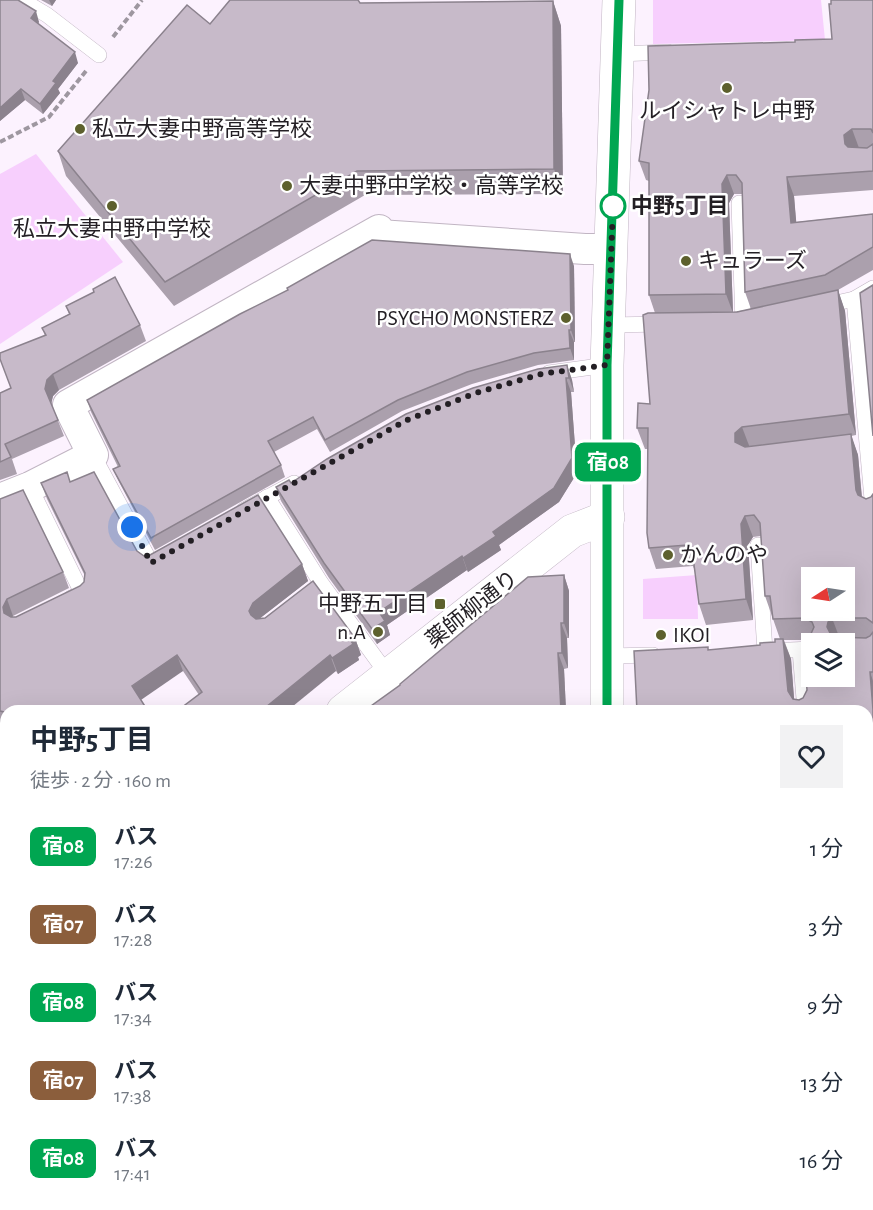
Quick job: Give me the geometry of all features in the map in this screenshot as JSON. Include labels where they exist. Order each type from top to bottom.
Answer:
[{"type":"main road","points":[[608,705],[607,365],[619,0]]},
{"type":"main road","name":"薬師柳通り","points":[[350,705],[572,531],[608,517]]},
{"type":"street","points":[[0,499],[30,487],[93,454],[68,405],[380,230],[379,235],[611,249]]},
{"type":"lane","points":[[22,0],[99,55]]},
{"type":"lane","points":[[618,54],[687,52]]},
{"type":"lane","points":[[739,203],[743,322]]},
{"type":"lane","points":[[810,309],[854,299],[873,288]]},
{"type":"lane","points":[[854,299],[861,444],[872,485],[873,510]]},
{"type":"lane","points":[[609,325],[673,324]]},
{"type":"lane","points":[[530,377],[607,365]]},
{"type":"lane","points":[[93,454],[151,563],[170,552]]},
{"type":"lane","points":[[229,519],[307,475]]},
{"type":"lane","points":[[30,487],[82,593],[60,603]]},
{"type":"lane","points":[[267,497],[316,587],[388,675]]},
{"type":"lane","points":[[758,545],[759,652],[801,650]]},
{"type":"lane","points":[[608,656],[671,654]]},
{"type":"lane","points":[[805,687],[805,705]]},
{"type":"path","points":[[0,142],[49,117],[142,0]]},
{"type":"shaded area","points":[[653,0],[821,0],[825,40],[653,44]]},
{"type":"shaded area","points":[[36,154],[123,262],[0,344],[0,174]]},
{"type":"shaded area","points":[[697,575],[698,619],[643,619],[643,579]]},
{"type":"building","points":[[0,0],[18,0],[36,11],[31,18],[75,52],[53,81],[56,83],[40,104],[21,89],[0,108]]},
{"type":"building","name":"大妻中野中学校・高等学校","points":[[230,0],[358,0],[360,3],[553,1],[554,169],[357,171],[165,282],[58,151],[187,5],[210,24]]},
{"type":"building","points":[[831,0],[873,0],[873,133],[871,129],[852,129],[844,135],[845,144],[848,147],[867,148],[873,144],[873,171],[787,177],[791,223],[873,214],[873,247],[825,275],[745,292],[742,183],[736,175],[727,175],[722,184],[726,294],[649,295],[649,163],[639,161],[649,90],[648,46],[832,39],[829,4]]},
{"type":"building","points":[[372,240],[570,254],[570,348],[534,353],[467,372],[398,400],[325,440],[313,417],[268,441],[281,465],[151,538],[113,469],[120,466],[87,400],[240,314],[288,290],[287,288]]},
{"type":"building","points":[[115,277],[140,325],[53,374],[47,380],[45,389],[58,420],[5,444],[11,457],[0,462],[0,393],[11,388],[0,353],[46,335],[42,328],[70,314],[66,306],[94,292],[93,289]]},
{"type":"building","points":[[873,285],[873,436],[860,293]]},
{"type":"building","points":[[838,290],[849,414],[742,427],[735,433],[735,442],[745,447],[851,434],[856,490],[858,495],[866,499],[873,494],[873,623],[866,618],[855,618],[855,567],[801,567],[801,618],[773,619],[770,596],[765,596],[760,523],[754,515],[745,516],[741,524],[746,599],[699,604],[692,549],[687,550],[687,545],[649,548],[647,533],[648,428],[637,428],[638,403],[650,404],[643,315],[648,313],[737,312]]},
{"type":"building","points":[[567,365],[572,458],[554,488],[493,532],[496,536],[379,612],[385,621],[372,629],[324,563],[276,487],[289,480],[291,483],[327,459],[406,414],[473,388],[538,369]]},
{"type":"building","points":[[67,472],[70,482],[94,472],[137,551],[144,556],[150,555],[258,495],[302,564],[253,603],[249,611],[251,615],[256,619],[265,618],[313,581],[355,638],[351,641],[353,644],[332,658],[330,655],[268,705],[185,705],[202,692],[177,655],[132,686],[144,705],[0,705],[0,499],[23,490],[63,572],[7,599],[3,607],[4,613],[16,617],[84,582],[85,573],[41,483]]},
{"type":"building","points":[[564,575],[562,653],[558,653],[561,705],[372,705],[400,685],[528,577]]},
{"type":"building","points":[[810,621],[829,621],[827,627],[830,633],[811,633],[814,627]]},
{"type":"building","points":[[873,632],[873,672],[870,672],[873,705],[637,705],[634,651],[708,647],[708,650],[760,645],[760,643],[775,642],[775,639],[783,639],[788,691],[793,699],[803,698],[807,687],[855,687],[855,638],[866,638]]},
{"type":"bus line","name":"宿08","points":[[607,705],[607,365],[619,0]]},
{"type":"place","name":"ルイシャトレ中野","points":[[727,88]]},
{"type":"place","name":"私立大妻中野高等学校","points":[[80,129]]},
{"type":"place","name":"大妻中野中学校・高等学校","points":[[287,186]]},
{"type":"place","name":"私立大妻中野中学校","points":[[112,206]]},
{"type":"place","name":"中野5丁目","points":[[613,206]]},
{"type":"place","name":"キュラーズ","points":[[686,261]]},
{"type":"place","name":"PSYCHO MONSTERZ","points":[[566,318]]},
{"type":"place","name":"かんのや","points":[[668,555]]},
{"type":"place","name":"中野五丁目","points":[[440,604]]},
{"type":"place","name":"n.A","points":[[378,632]]},
{"type":"place","name":"IKOI","points":[[661,635]]},
{"type":"route","points":[[132,527],[151,563],[407,420],[476,393],[541,374],[607,365],[613,206]]}]
